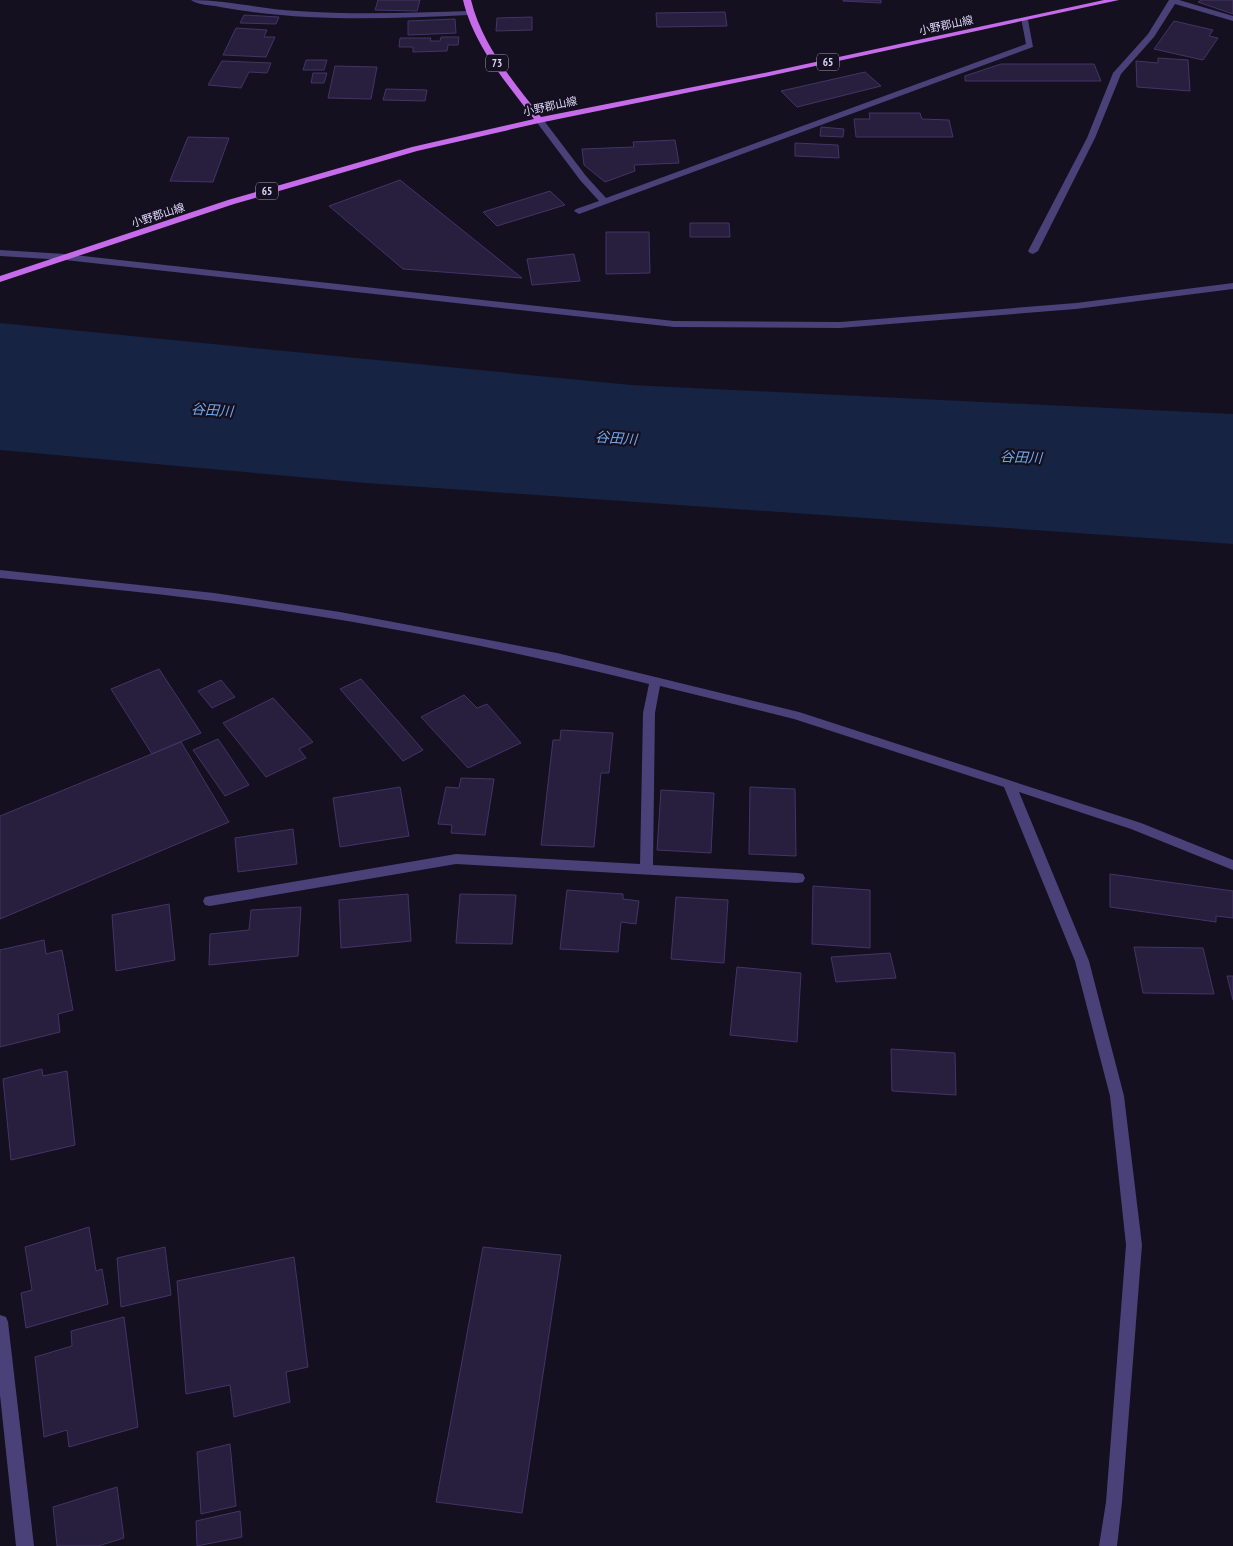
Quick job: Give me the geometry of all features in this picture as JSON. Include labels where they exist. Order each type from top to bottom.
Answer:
[{"type":"main road","name":"73","points":[[467,0],[469,14],[491,54],[539,120]]},
{"type":"main road","name":"小野郡山線","points":[[0,279],[231,202],[414,149],[539,120],[1115,0]]},
{"type":"street","points":[[196,0],[238,9],[284,13],[469,14]]},
{"type":"street","points":[[1034,251],[1091,138],[1117,73],[1151,35],[1173,0],[1233,19]]},
{"type":"street","points":[[579,211],[1030,46],[1024,20]]},
{"type":"street","points":[[539,120],[583,178],[605,202]]},
{"type":"street","points":[[0,253],[65,257],[674,324],[840,325],[1076,306],[1233,286]]},
{"type":"street","points":[[0,574],[214,597],[340,616],[557,657],[794,715],[1136,826],[1233,865]]},
{"type":"street","points":[[646,869],[649,713],[655,681]]},
{"type":"street","points":[[1009,784],[1082,960],[1117,1096],[1134,1245],[1114,1502],[1108,1546]]},
{"type":"street","points":[[210,902],[456,859],[798,878]]},
{"type":"street","points":[[0,1322],[25,1546]]},
{"type":"water","name":"谷田川","points":[[0,323],[631,385],[1233,414],[1233,544],[366,483],[0,450]]},
{"type":"building","points":[[378,0],[420,0],[417,11],[375,10]]},
{"type":"building","points":[[881,0],[881,3],[843,1]]},
{"type":"building","points":[[1201,0],[1233,0],[1233,14],[1198,2]]},
{"type":"building","points":[[725,12],[727,26],[657,27],[656,13]]},
{"type":"building","points":[[244,15],[279,17],[276,24],[240,23]]},
{"type":"building","points":[[532,17],[532,30],[496,31],[497,18]]},
{"type":"building","points":[[455,19],[456,33],[408,35],[408,21]]},
{"type":"building","points":[[1174,21],[1213,30],[1209,36],[1218,38],[1203,60],[1154,49]]},
{"type":"building","points":[[236,28],[267,30],[264,37],[275,37],[266,57],[223,55]]},
{"type":"building","points":[[441,37],[459,37],[458,45],[448,45],[447,51],[413,52],[413,47],[399,47],[400,38],[431,38],[430,41],[440,41]]},
{"type":"building","points":[[1158,58],[1188,60],[1190,91],[1137,87],[1136,61],[1158,63]]},
{"type":"building","points":[[306,60],[327,60],[324,70],[303,70]]},
{"type":"building","points":[[222,61],[271,63],[267,73],[249,72],[241,88],[208,85]]},
{"type":"building","points":[[1001,64],[1094,64],[1101,81],[965,81],[965,76]]},
{"type":"building","points":[[335,66],[377,67],[371,99],[328,98]]},
{"type":"building","points":[[865,72],[881,86],[797,107],[781,91]]},
{"type":"building","points":[[313,73],[327,73],[324,83],[311,83]]},
{"type":"building","points":[[386,89],[427,90],[425,101],[383,100]]},
{"type":"building","points":[[869,113],[920,113],[922,119],[949,120],[953,137],[856,137],[854,119],[870,119]]},
{"type":"building","points":[[821,127],[844,129],[843,137],[820,136]]},
{"type":"building","points":[[188,137],[229,138],[213,182],[170,181]]},
{"type":"building","points":[[675,140],[679,163],[634,165],[635,171],[605,182],[584,165],[582,149],[634,147],[633,142]]},
{"type":"building","points":[[795,143],[838,145],[839,158],[795,156]]},
{"type":"building","points":[[400,180],[522,278],[403,269],[329,206]]},
{"type":"building","points":[[550,191],[565,205],[497,226],[483,212]]},
{"type":"building","points":[[690,223],[729,223],[730,237],[690,237]]},
{"type":"building","points":[[606,232],[649,232],[650,273],[606,274]]},
{"type":"building","points":[[574,254],[580,281],[532,285],[527,259]]},
{"type":"building","points":[[159,669],[201,733],[152,754],[111,689]]},
{"type":"building","points":[[361,679],[423,750],[403,761],[340,689]]},
{"type":"building","points":[[221,680],[235,697],[212,708],[198,691]]},
{"type":"building","points":[[464,695],[477,708],[487,704],[521,743],[468,768],[421,717]]},
{"type":"building","points":[[273,698],[313,742],[299,749],[306,758],[266,777],[223,723]]},
{"type":"building","points":[[561,730],[613,733],[609,773],[601,773],[594,847],[541,845],[553,740],[560,740]]},
{"type":"building","points":[[218,739],[249,785],[225,796],[193,750]]},
{"type":"building","points":[[181,742],[229,822],[0,919],[0,816]]},
{"type":"building","points":[[461,778],[494,779],[485,835],[451,833],[452,825],[438,824],[446,787],[459,788]]},
{"type":"building","points":[[400,787],[409,836],[340,847],[333,798]]},
{"type":"building","points":[[750,787],[795,789],[796,856],[749,854]]},
{"type":"building","points":[[661,790],[714,793],[711,853],[657,850]]},
{"type":"building","points":[[293,829],[297,864],[238,872],[235,838]]},
{"type":"building","points":[[1110,874],[1233,891],[1233,918],[1216,916],[1216,922],[1110,907]]},
{"type":"building","points":[[813,886],[870,890],[870,948],[812,944]]},
{"type":"building","points":[[567,890],[623,894],[623,899],[639,901],[636,924],[621,922],[618,952],[560,949]]},
{"type":"building","points":[[408,894],[411,941],[341,948],[339,900]]},
{"type":"building","points":[[460,894],[516,895],[512,944],[456,943]]},
{"type":"building","points":[[676,897],[728,900],[724,963],[671,959]]},
{"type":"building","points":[[169,904],[175,960],[116,971],[112,915]]},
{"type":"building","points":[[301,907],[298,956],[209,965],[210,934],[249,930],[251,910]]},
{"type":"building","points":[[44,940],[46,954],[62,950],[73,1010],[58,1014],[60,1032],[0,1047],[0,950]]},
{"type":"building","points":[[1134,947],[1203,948],[1214,994],[1143,993]]},
{"type":"building","points":[[890,953],[896,978],[836,982],[831,957]]},
{"type":"building","points":[[737,967],[801,973],[797,1042],[730,1035]]},
{"type":"building","points":[[1227,976],[1233,976],[1233,1000]]},
{"type":"building","points":[[891,1049],[955,1053],[956,1095],[892,1091]]},
{"type":"building","points":[[42,1069],[43,1076],[67,1071],[75,1145],[11,1160],[3,1079]]},
{"type":"building","points":[[89,1227],[96,1271],[102,1269],[108,1304],[26,1328],[21,1293],[32,1290],[25,1247]]},
{"type":"building","points":[[165,1247],[171,1295],[121,1307],[117,1258]]},
{"type":"building","points":[[483,1247],[561,1255],[522,1513],[436,1502]]},
{"type":"building","points":[[294,1257],[308,1367],[286,1372],[290,1402],[234,1417],[230,1385],[186,1394],[177,1281]]},
{"type":"building","points":[[124,1317],[138,1427],[69,1447],[67,1430],[44,1437],[35,1357],[72,1346],[71,1331]]},
{"type":"building","points":[[230,1444],[236,1506],[201,1514],[197,1452]]},
{"type":"building","points":[[117,1487],[124,1538],[98,1546],[57,1546],[53,1507]]},
{"type":"building","points":[[240,1511],[242,1537],[197,1546],[196,1521]]}]
